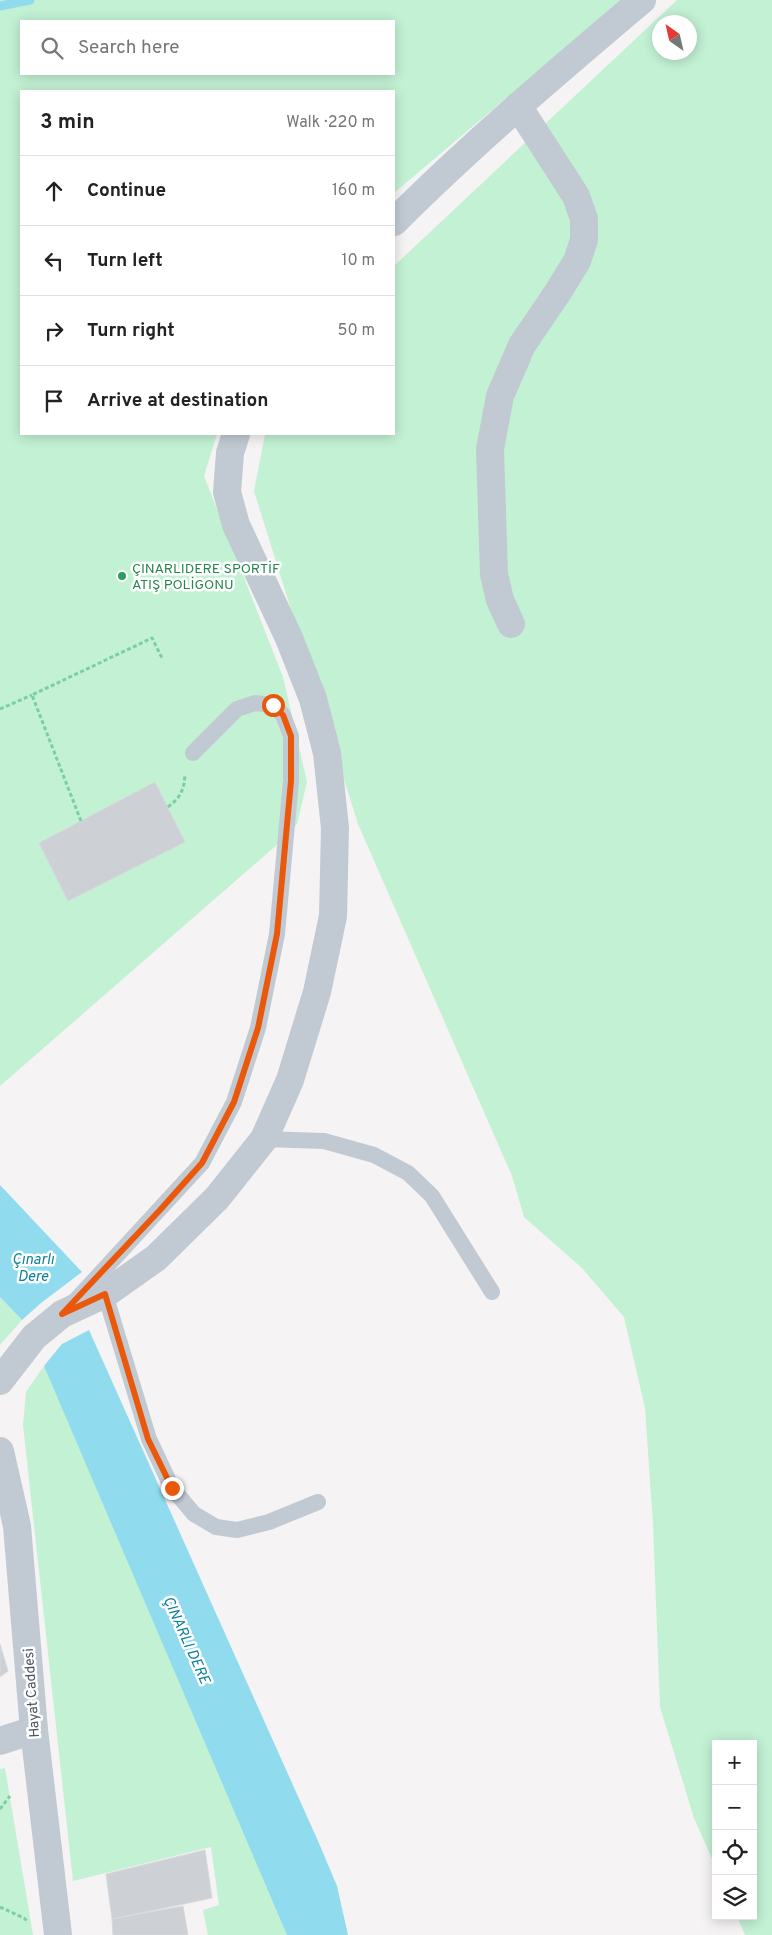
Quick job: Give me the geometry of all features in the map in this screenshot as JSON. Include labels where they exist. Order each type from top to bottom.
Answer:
[{"type":"street","points":[[395,221],[433,183],[518,106],[642,0]]},
{"type":"street","points":[[511,624],[500,600],[494,574],[490,449],[500,396],[522,345],[568,277],[577,261],[584,240],[584,218],[576,196],[518,106]]},
{"type":"street","points":[[0,1380],[34,1337],[62,1314],[105,1294],[156,1258],[211,1205],[264,1139],[290,1080],[317,992],[333,916],[336,828],[327,753],[313,699],[289,638],[236,525],[227,492],[230,453],[236,435]]},
{"type":"street","name":"Hayat Caddesi","points":[[1,1457],[17,1526],[34,1730],[58,1935]]},
{"type":"street","points":[[0,1741],[34,1730]]},
{"type":"lane","points":[[62,1314],[202,1163],[234,1102],[258,1028],[277,934],[291,781],[291,736],[283,715],[273,705],[255,703],[237,709],[193,752]]},
{"type":"lane","points":[[264,1139],[324,1141],[374,1155],[408,1173],[432,1196],[492,1292]]},
{"type":"lane","points":[[105,1294],[148,1439],[172,1488],[194,1514],[216,1527],[237,1530],[269,1522],[318,1502]]},
{"type":"path","points":[[0,709],[152,638],[162,658]]},
{"type":"path","points":[[32,695],[80,821]]},
{"type":"path","points":[[168,807],[184,790],[185,773],[193,752]]},
{"type":"path","points":[[0,1809],[10,1796]]},
{"type":"path","points":[[0,1908],[24,1918],[31,1927]]},
{"type":"green space","name":"ÇINARLIDERE SPORTİF ATIŞ POLİGONU","points":[[0,0],[622,0],[395,192],[395,90],[20,90],[20,435],[217,435],[204,476],[283,677],[307,782],[297,824],[286,837],[0,1086]]},
{"type":"green space","points":[[677,0],[772,0],[772,1935],[745,1935],[739,1920],[757,1920],[757,1740],[712,1740],[712,1859],[694,1818],[660,1707],[653,1525],[645,1408],[624,1317],[582,1268],[524,1217],[512,1176],[358,824],[254,491],[265,435],[395,435],[395,265],[652,23],[652,60],[697,60],[697,15],[661,15]]},
{"type":"green space","points":[[0,1297],[22,1320],[0,1345]]},
{"type":"green space","points":[[62,1344],[315,1935],[208,1935],[203,1910],[219,1905],[211,1847],[73,1881],[23,1425],[26,1392]]},
{"type":"green space","points":[[5,1768],[33,1935],[0,1935],[0,1769]]},
{"type":"water","name":"Çınarlı Dere","points":[[0,1185],[82,1272],[22,1320],[0,1297]]},
{"type":"water","name":"ÇINARLI DERE","points":[[89,1330],[318,1841],[337,1886],[348,1935],[287,1935],[44,1366],[62,1344]]},
{"type":"building","points":[[155,782],[185,842],[68,901],[39,843]]},
{"type":"building","points":[[0,1644],[8,1671],[0,1677]]},
{"type":"building","points":[[205,1850],[212,1898],[112,1919],[106,1874]]},
{"type":"building","points":[[183,1906],[188,1935],[113,1935],[112,1919]]},
{"type":"waterway","points":[[0,6],[30,0]]},
{"type":"place","name":"ÇINARLIDERE SPORTİF ATIŞ POLİGONU","points":[[122,576]]},
{"type":"route","points":[[172,1488],[148,1439],[105,1294],[62,1314],[202,1163],[234,1102],[258,1028],[277,934],[291,781],[291,736],[283,715],[273,705]]}]
